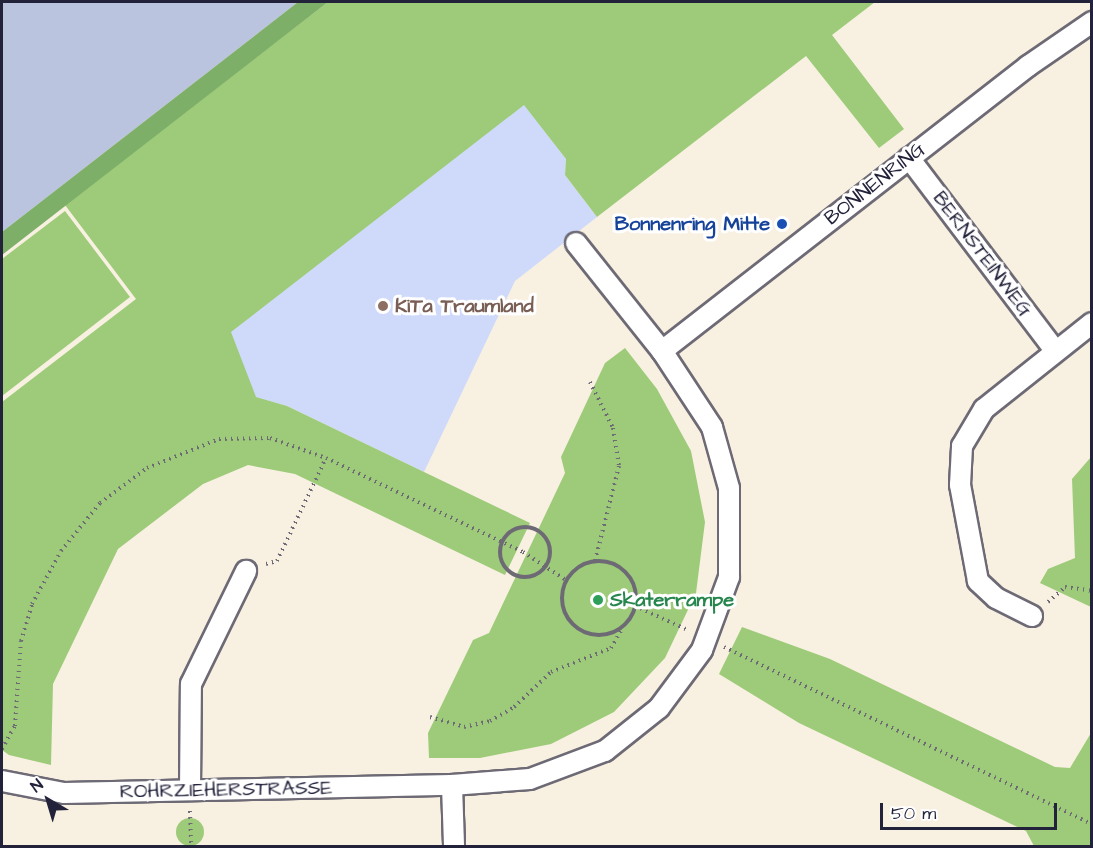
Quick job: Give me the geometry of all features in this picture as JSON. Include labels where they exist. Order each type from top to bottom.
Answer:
[{"type":"street","name":"BONNENRING","points":[[662,351],[909,158],[1092,22]]},
{"type":"street","name":"BERNSTEINWEG","points":[[909,158],[1055,350]]},
{"type":"street","points":[[454,846],[452,785],[530,779],[605,751],[659,708],[707,639],[729,577],[729,488],[711,427],[662,351],[576,243]]},
{"type":"street","points":[[1032,616],[996,598],[978,581],[960,484],[962,446],[984,409],[1055,350],[1092,323]]},
{"type":"street","points":[[190,790],[191,684],[246,571]]},
{"type":"street","name":"ROHRZIEHERSTRASSE","points":[[2,781],[49,792],[452,785]]},
{"type":"path","points":[[590,382],[613,428],[619,466],[595,561]]},
{"type":"path","points":[[2,749],[15,726],[21,641],[32,604],[61,551],[100,503],[147,468],[219,439],[270,438],[326,458],[502,542],[547,565],[566,580]]},
{"type":"path","points":[[246,571],[277,561],[326,458]]},
{"type":"path","points":[[519,528],[534,529],[547,540],[547,565],[535,575],[513,574],[500,556],[502,542],[519,528]]},
{"type":"path","points":[[430,717],[464,727],[490,721],[514,707],[551,672],[611,648],[635,606],[627,573],[595,561],[583,564],[566,580],[562,605],[575,627],[599,635],[622,626]]},
{"type":"path","points":[[1032,616],[1065,587],[1092,591]]},
{"type":"path","points":[[635,606],[1092,824]]},
{"type":"path","points":[[190,790],[191,846]]},
{"type":"shaded area","points":[[2,2],[298,2],[2,232]]},
{"type":"shaded area","name":"KiTa Traumland","points":[[524,104],[566,159],[565,175],[597,217],[515,281],[424,472],[287,406],[255,397],[230,332]]},
{"type":"green space","points":[[298,2],[328,2],[2,255],[2,232]]},
{"type":"green space","points":[[328,2],[875,2],[832,35],[904,129],[879,148],[806,56],[597,217],[565,175],[566,159],[524,105],[231,332],[256,397],[287,406],[530,523],[505,575],[295,474],[248,465],[203,484],[118,549],[53,684],[51,765],[9,755],[2,750],[2,402],[136,299],[65,205]]},
{"type":"green space","points":[[65,211],[130,297],[2,396],[2,259]]},
{"type":"green space","points":[[625,348],[657,389],[691,451],[705,522],[696,593],[665,658],[614,712],[551,744],[480,758],[429,758],[428,733],[473,640],[489,633],[565,473],[561,457],[605,363]]},
{"type":"green space","points":[[1091,457],[1091,607],[1040,583],[1048,569],[1075,558],[1072,479]]},
{"type":"green space","points":[[742,627],[830,659],[1055,767],[1070,768],[1091,733],[1091,846],[1034,846],[1026,831],[799,723],[719,674]]},
{"type":"green space","points":[[190,818],[200,822],[204,832],[200,842],[190,846],[180,842],[176,832],[180,822]]},
{"type":"place","name":"Bonnenring Mitte","points":[[782,224]]},
{"type":"place","name":"KiTa Traumland","points":[[383,306]]},
{"type":"place","name":"Skaterrampe","points":[[598,600]]}]
